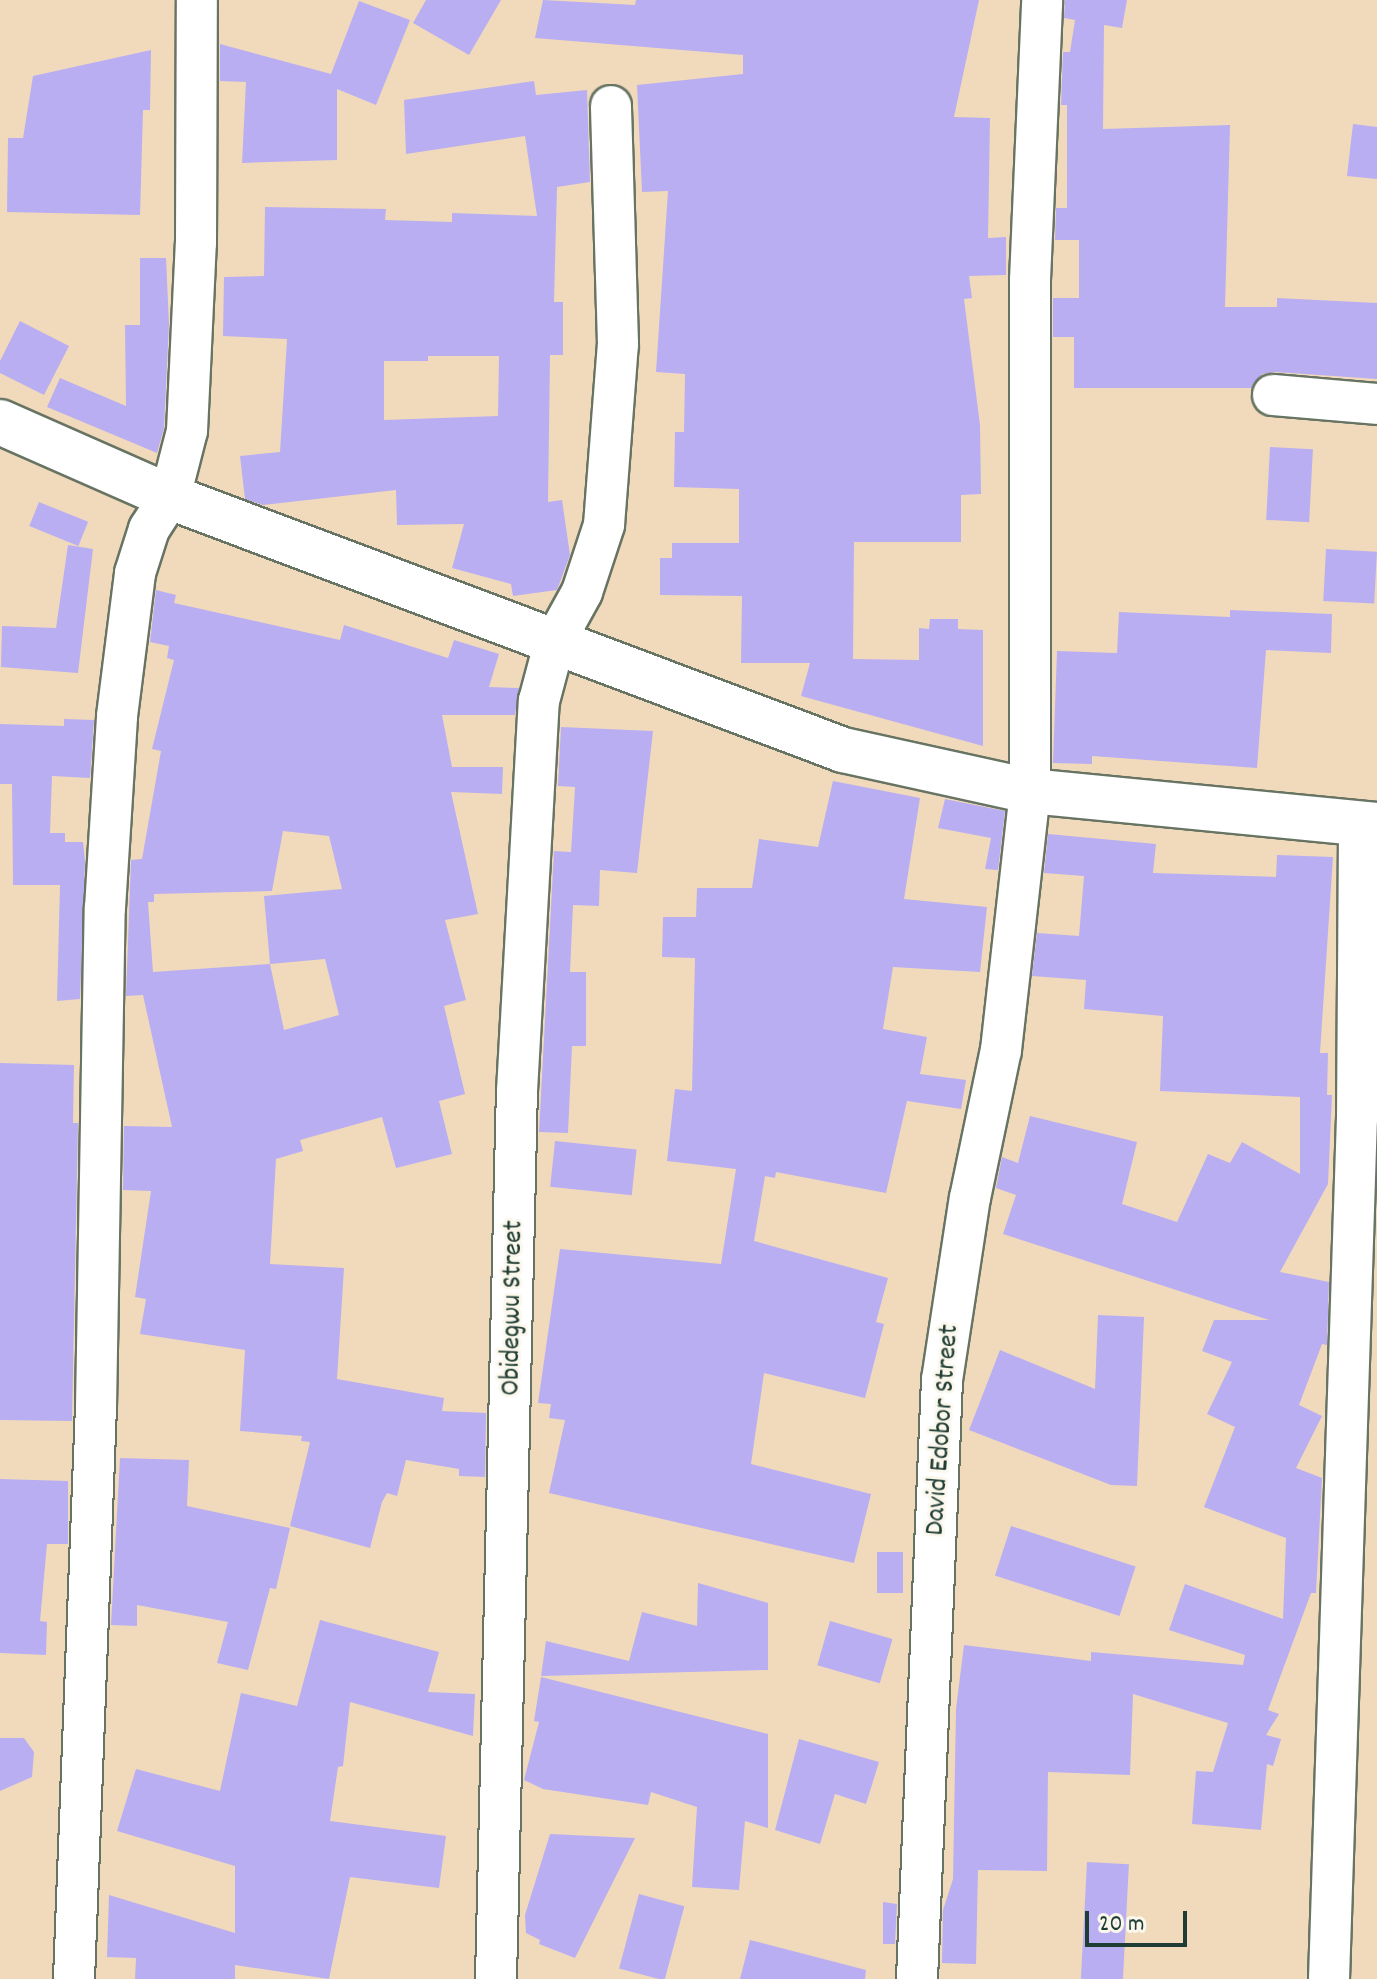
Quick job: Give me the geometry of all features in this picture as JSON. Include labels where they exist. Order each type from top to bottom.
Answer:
[{"type":"street","points":[[74,1979],[97,1375],[105,908],[116,731],[135,573],[149,529],[170,497],[187,431],[196,243],[197,0]]},
{"type":"street","name":"David Edobor Street","points":[[917,1979],[942,1380],[970,1198],[1001,1050],[1030,791],[1030,280],[1042,0]]},
{"type":"street","name":"Obidegwu Street","points":[[496,1979],[517,1091],[539,701],[555,641],[582,592],[604,525],[618,344],[611,106]]},
{"type":"street","points":[[1273,395],[1377,404]]},
{"type":"street","points":[[0,422],[170,497],[843,750],[1030,791],[1368,825],[1329,1979]]},
{"type":"building","points":[[426,0],[501,0],[469,55],[413,23]]},
{"type":"building","points":[[543,0],[635,5],[636,0],[979,0],[954,117],[990,118],[988,238],[1006,237],[1006,275],[969,276],[972,298],[964,299],[980,425],[981,494],[961,495],[961,542],[854,542],[853,659],[919,660],[919,628],[929,629],[930,619],[958,619],[958,629],[983,630],[983,746],[801,696],[810,663],[741,663],[742,596],[660,595],[660,558],[672,558],[672,543],[739,543],[739,489],[674,487],[675,432],[684,432],[685,374],[656,372],[668,191],[642,192],[637,85],[743,74],[743,55],[535,38]]},
{"type":"building","points":[[1065,0],[1127,0],[1122,28],[1104,25],[1103,129],[1230,125],[1225,307],[1277,307],[1277,298],[1377,303],[1377,379],[1275,372],[1262,374],[1252,388],[1074,388],[1074,337],[1053,337],[1053,298],[1079,298],[1079,240],[1055,240],[1056,208],[1067,208],[1067,105],[1061,105],[1063,52],[1070,52],[1075,20],[1064,18]]},
{"type":"building","points":[[359,1],[410,20],[376,105],[337,89],[337,160],[242,163],[246,82],[220,81],[220,44],[331,74]]},
{"type":"building","points":[[151,50],[150,110],[143,110],[140,215],[7,212],[8,138],[23,138],[33,76]]},
{"type":"building","points":[[534,81],[536,95],[587,90],[590,182],[557,187],[554,302],[563,302],[563,355],[550,355],[548,502],[562,500],[570,555],[557,590],[513,596],[511,584],[452,568],[464,524],[397,525],[396,490],[263,505],[245,499],[240,456],[280,452],[287,339],[223,336],[224,277],[264,276],[265,207],[386,209],[385,220],[452,222],[452,213],[537,216],[525,136],[406,154],[404,100]],"holes":[[[428,356],[499,356],[498,416],[384,420],[384,361],[428,361]]]},
{"type":"building","points":[[1353,124],[1377,127],[1377,179],[1347,176]]},
{"type":"building","points":[[140,258],[166,258],[169,324],[164,428],[157,453],[47,407],[60,378],[126,406],[125,325],[140,325]]},
{"type":"building","points":[[20,321],[69,346],[44,395],[0,373],[0,361]]},
{"type":"building","points":[[1270,447],[1313,449],[1309,522],[1266,520]]},
{"type":"building","points":[[39,502],[88,522],[78,546],[29,526]]},
{"type":"building","points":[[68,545],[93,549],[78,673],[1,667],[2,626],[56,628]]},
{"type":"building","points":[[1326,549],[1377,552],[1374,604],[1323,601]]},
{"type":"building","points":[[156,590],[176,595],[174,603],[340,640],[344,625],[448,658],[454,640],[499,654],[489,687],[519,688],[515,715],[442,715],[452,767],[503,767],[502,794],[451,792],[478,914],[445,920],[466,1000],[444,1006],[465,1094],[439,1101],[452,1154],[396,1168],[382,1117],[300,1140],[303,1151],[276,1159],[270,1264],[344,1268],[337,1379],[444,1398],[442,1411],[486,1413],[485,1477],[459,1476],[459,1469],[406,1460],[397,1496],[387,1493],[382,1502],[370,1548],[290,1526],[310,1442],[301,1441],[302,1436],[240,1431],[245,1350],[140,1334],[146,1299],[135,1297],[151,1191],[123,1190],[124,1126],[172,1127],[143,995],[126,996],[131,860],[142,859],[161,751],[152,749],[174,660],[167,658],[169,646],[150,642]],"holes":[[[283,831],[329,836],[342,889],[264,896],[270,964],[153,972],[148,902],[154,902],[154,894],[272,891]],[[325,959],[339,1015],[284,1030],[270,964]]]},
{"type":"building","points":[[1230,610],[1332,614],[1331,653],[1266,650],[1257,768],[1092,756],[1092,764],[1053,763],[1057,651],[1117,653],[1119,612],[1230,617]]},
{"type":"building","points":[[64,719],[94,720],[90,778],[52,776],[50,833],[65,833],[65,842],[83,842],[85,861],[80,999],[57,1001],[60,885],[13,885],[12,784],[0,784],[0,724],[64,726]]},
{"type":"building","points":[[561,727],[653,731],[637,873],[600,870],[599,906],[573,905],[570,972],[586,972],[586,1046],[572,1046],[568,1133],[539,1132],[554,851],[571,852],[575,787],[558,786]]},
{"type":"building","points":[[833,781],[920,798],[904,899],[987,907],[980,972],[893,967],[883,1029],[927,1037],[920,1074],[966,1080],[961,1109],[907,1101],[886,1193],[776,1172],[775,1178],[765,1176],[754,1241],[888,1278],[876,1322],[884,1324],[865,1398],[764,1373],[751,1464],[871,1494],[854,1563],[549,1493],[565,1420],[549,1418],[551,1404],[538,1403],[560,1249],[721,1264],[736,1169],[667,1161],[675,1089],[692,1091],[695,958],[662,957],[663,917],[696,917],[697,888],[752,888],[759,839],[818,847]]},
{"type":"building","points":[[945,799],[1005,811],[998,870],[985,869],[991,838],[938,828]]},
{"type":"building","points":[[1048,834],[1156,844],[1153,873],[1276,877],[1277,855],[1333,857],[1320,1053],[1328,1053],[1327,1095],[1332,1095],[1328,1184],[1280,1272],[1329,1282],[1327,1345],[1322,1344],[1299,1405],[1322,1416],[1296,1468],[1322,1478],[1316,1593],[1311,1593],[1268,1710],[1279,1714],[1266,1735],[1281,1739],[1273,1766],[1267,1764],[1261,1830],[1192,1824],[1196,1771],[1213,1772],[1228,1723],[1133,1694],[1130,1775],[1048,1772],[1047,1871],[978,1870],[976,1964],[942,1963],[943,1910],[953,1879],[956,1709],[964,1645],[1091,1661],[1091,1652],[1243,1665],[1245,1655],[1169,1630],[1185,1584],[1283,1619],[1286,1538],[1204,1507],[1235,1427],[1207,1414],[1232,1362],[1202,1351],[1214,1320],[1269,1320],[1003,1234],[1016,1195],[996,1188],[1002,1157],[1018,1163],[1030,1116],[1137,1142],[1122,1204],[1177,1222],[1208,1154],[1230,1163],[1242,1142],[1300,1174],[1300,1097],[1160,1091],[1163,1016],[1084,1009],[1086,980],[1032,976],[1037,933],[1079,936],[1084,876],[1044,873]]},
{"type":"building","points":[[0,1063],[74,1065],[73,1123],[78,1123],[72,1421],[0,1420]]},
{"type":"building","points":[[555,1141],[637,1150],[632,1195],[550,1187]]},
{"type":"building","points":[[1098,1315],[1144,1317],[1137,1486],[1111,1485],[969,1430],[1000,1350],[1095,1389]]},
{"type":"building","points":[[120,1458],[189,1460],[187,1506],[290,1528],[276,1589],[270,1588],[248,1670],[217,1663],[228,1622],[137,1605],[137,1626],[111,1625]]},
{"type":"building","points":[[0,1479],[68,1481],[68,1544],[47,1544],[40,1621],[47,1622],[46,1655],[0,1653]]},
{"type":"building","points":[[1011,1526],[1136,1566],[1120,1616],[995,1575]]},
{"type":"building","points":[[877,1552],[903,1552],[903,1593],[877,1593]]},
{"type":"building","points":[[698,1583],[768,1603],[768,1670],[541,1676],[546,1641],[629,1661],[642,1612],[697,1626]]},
{"type":"building","points":[[320,1620],[439,1652],[428,1692],[475,1694],[473,1736],[350,1702],[343,1766],[338,1767],[330,1821],[446,1836],[439,1888],[350,1877],[329,1979],[235,1965],[235,1979],[135,1979],[136,1958],[107,1957],[109,1895],[235,1933],[235,1866],[117,1831],[136,1769],[220,1791],[241,1693],[297,1706]]},
{"type":"building","points":[[830,1621],[892,1639],[880,1683],[817,1665]]},
{"type":"building","points":[[541,1677],[768,1734],[768,1828],[745,1821],[739,1890],[692,1887],[697,1807],[651,1792],[648,1805],[543,1789],[524,1780],[539,1722],[534,1721]]},
{"type":"building","points":[[0,1738],[24,1738],[34,1752],[32,1777],[0,1791]]},
{"type":"building","points":[[799,1739],[879,1762],[866,1804],[835,1794],[820,1844],[775,1830]]},
{"type":"building","points":[[550,1834],[635,1838],[575,1958],[539,1944],[540,1940],[526,1933],[525,1915]]},
{"type":"building","points":[[1087,1862],[1129,1864],[1123,1979],[1081,1979]]},
{"type":"building","points":[[639,1894],[684,1906],[665,1979],[619,1968]]},
{"type":"building","points":[[883,1902],[897,1904],[895,1944],[883,1944]]},
{"type":"building","points":[[750,1940],[866,1970],[865,1979],[740,1979]]}]
